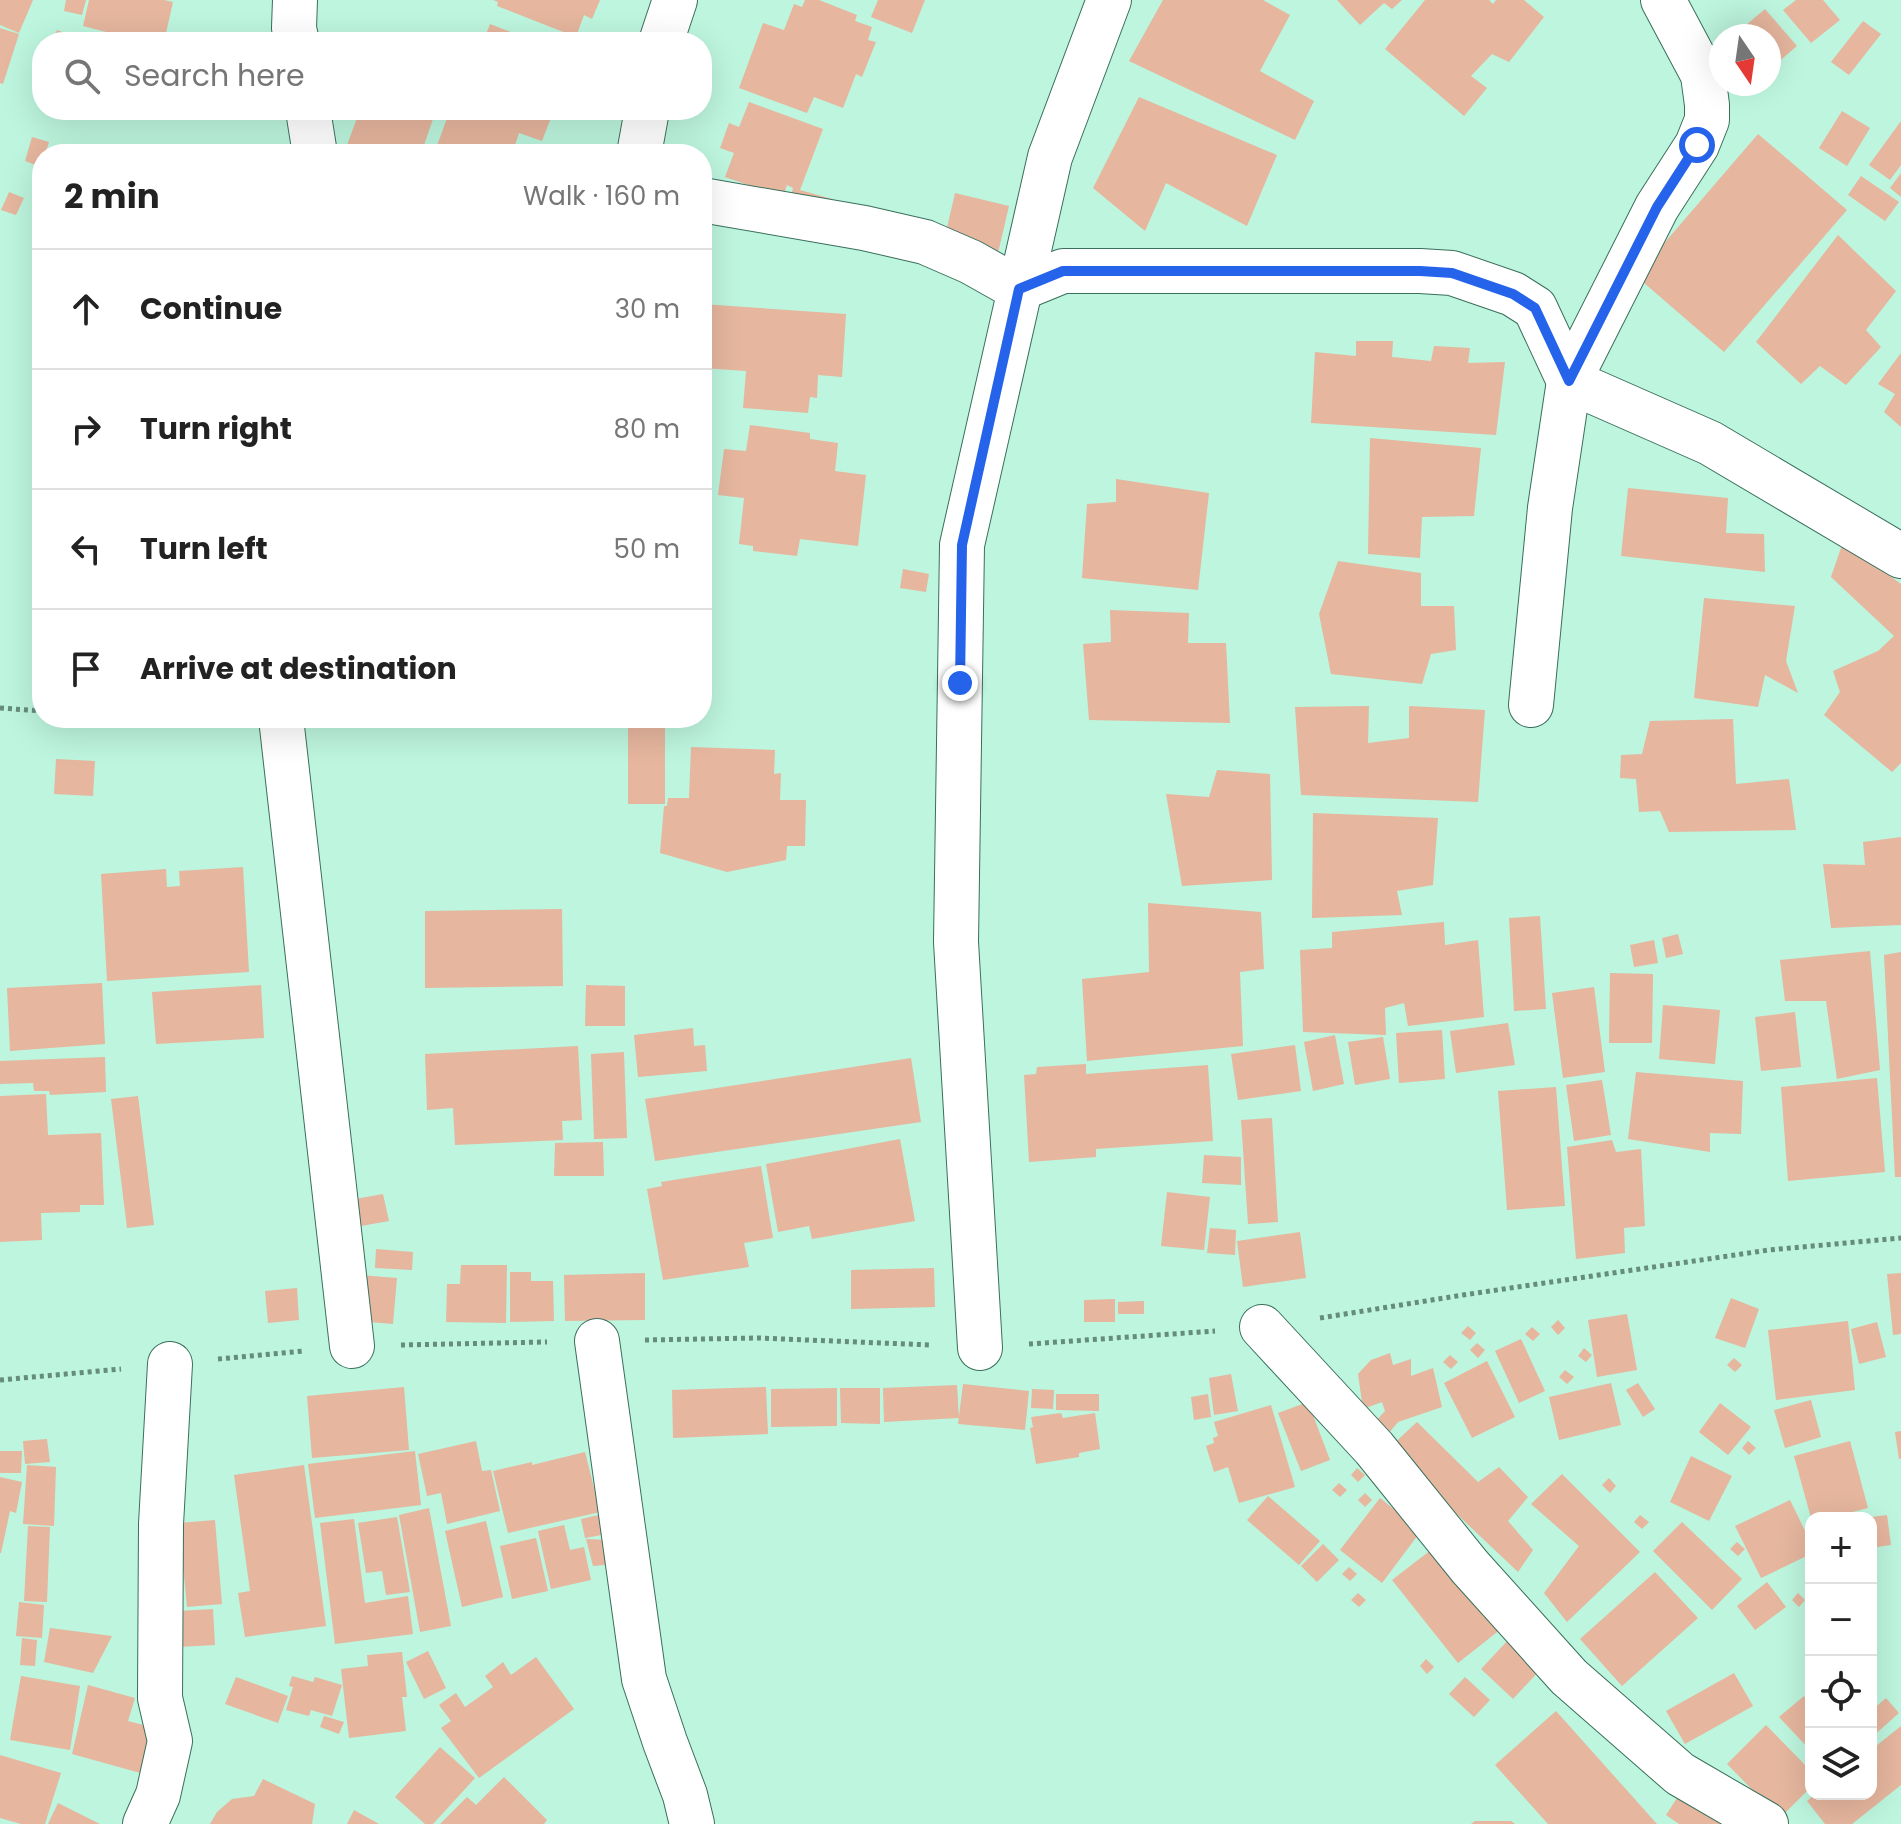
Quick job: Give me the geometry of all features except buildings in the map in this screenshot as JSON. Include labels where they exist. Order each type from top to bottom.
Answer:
[{"type":"street","points":[[295,0],[295,32]]},
{"type":"street","points":[[664,32],[675,0]]},
{"type":"street","points":[[980,1348],[956,942],[962,545],[1050,157],[1109,0]]},
{"type":"street","points":[[1531,705],[1550,508],[1569,381],[1657,207],[1697,145],[1707,120],[1703,75],[1663,0]]},
{"type":"street","points":[[310,120],[313,144]]},
{"type":"street","points":[[641,144],[645,120]]},
{"type":"street","points":[[712,202],[864,228],[925,242],[971,262],[1019,289]]},
{"type":"street","points":[[1019,289],[1063,271],[1452,273],[1513,294],[1535,308],[1569,381],[1710,443],[1901,556]]},
{"type":"street","points":[[282,728],[352,1346]]},
{"type":"street","points":[[1262,1327],[1374,1448],[1470,1567],[1569,1677],[1680,1774],[1766,1824]]},
{"type":"street","points":[[597,1341],[644,1679],[685,1795],[692,1824]]},
{"type":"street","points":[[145,1824],[158,1795],[170,1741],[160,1698],[160,1650],[161,1524],[170,1364]]},
{"type":"path","points":[[0,708],[32,710]]},
{"type":"route","points":[[960,683],[962,545],[1019,289],[1063,271],[1452,273],[1513,294],[1535,308],[1569,381],[1657,207],[1697,145]]}]
